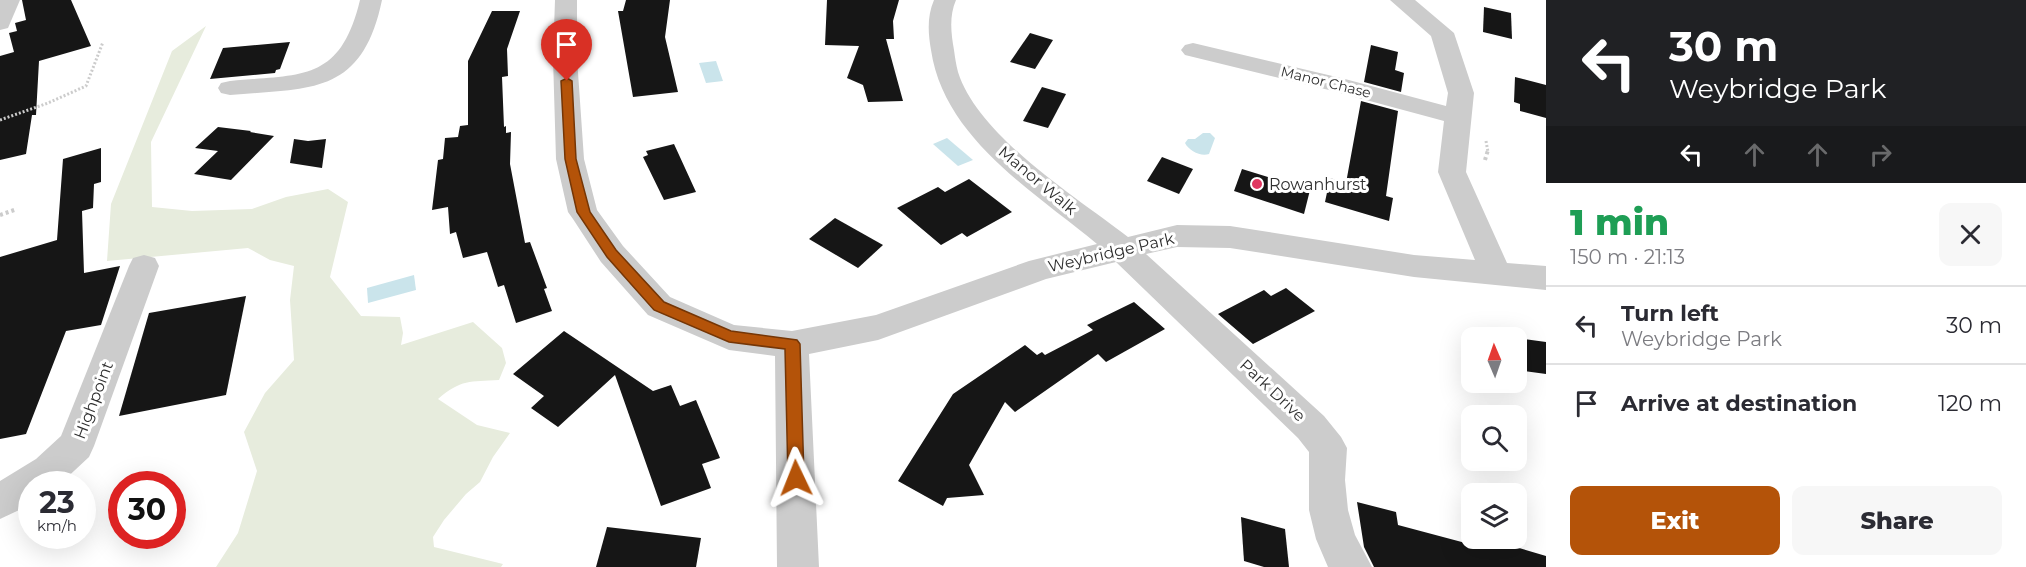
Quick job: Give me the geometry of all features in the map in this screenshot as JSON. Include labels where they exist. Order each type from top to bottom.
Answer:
[{"type":"street","points":[[0,23],[9,0]]},
{"type":"street","points":[[230,88],[328,74],[342,61],[357,41],[371,0]]},
{"type":"street","name":"Weybridge Park","points":[[566,0],[565,58],[570,159],[584,212],[612,254],[659,306],[729,337],[792,344],[878,327],[1040,269],[1177,236],[1230,237],[1414,266],[1546,279]]},
{"type":"street","name":"Manor Walk","points":[[945,0],[940,23],[943,64],[972,118],[1009,158],[1125,248]]},
{"type":"street","points":[[1401,0],[1442,33],[1461,93],[1452,172],[1496,274]]},
{"type":"street","name":"Manor Chase","points":[[1193,50],[1336,84],[1458,117]]},
{"type":"street","name":"Park Drive","points":[[1125,248],[1153,278],[1311,427],[1328,448],[1324,489],[1330,528],[1351,567]]},
{"type":"street","name":"Highpoint","points":[[0,501],[39,480],[57,467],[76,446],[144,266]]},
{"type":"street","points":[[792,344],[798,567]]},
{"type":"path","points":[[0,120],[48,103],[86,86],[103,42]]},
{"type":"path","points":[[0,215],[17,209]]},
{"type":"shaded area","points":[[206,26],[151,142],[152,207],[192,211],[252,209],[286,197],[328,189],[348,202],[330,277],[361,316],[400,317],[403,333],[401,345],[473,322],[502,348],[506,363],[499,380],[460,385],[438,399],[477,425],[510,433],[493,457],[480,482],[466,494],[433,537],[434,547],[503,564],[501,567],[216,567],[238,533],[257,471],[244,432],[265,393],[294,360],[290,300],[294,266],[270,260],[248,248],[107,261],[111,204],[172,51]]},
{"type":"water","points":[[716,61],[723,81],[706,83],[699,63]]},
{"type":"water","points":[[1203,133],[1210,133],[1215,138],[1209,154],[1206,155],[1189,149],[1185,143],[1188,139],[1195,139]]},
{"type":"water","points":[[947,138],[973,160],[958,166],[933,144]]},
{"type":"water","points":[[414,275],[416,290],[368,303],[367,288]]},
{"type":"building","points":[[22,0],[71,0],[91,46],[39,61],[36,115],[32,115],[26,154],[0,160],[0,56],[14,52],[9,33],[17,31],[15,23],[26,20]]},
{"type":"building","points":[[626,0],[670,0],[665,37],[678,92],[633,97],[618,11],[623,11]]},
{"type":"building","points":[[827,0],[899,0],[893,21],[894,39],[886,39],[903,101],[868,102],[863,85],[847,78],[859,46],[825,45]]},
{"type":"building","points":[[1484,7],[1511,13],[1512,39],[1483,32]]},
{"type":"building","points":[[492,11],[520,11],[507,49],[508,76],[502,77],[504,127],[506,126],[506,133],[511,132],[510,164],[525,243],[530,242],[547,288],[544,289],[552,311],[516,323],[504,285],[498,287],[487,252],[463,258],[456,232],[450,234],[448,207],[432,210],[438,160],[443,159],[445,138],[458,137],[460,126],[468,125],[468,61]]},
{"type":"building","points":[[1030,33],[1053,40],[1035,69],[1010,62]]},
{"type":"building","points":[[290,42],[280,69],[275,73],[210,79],[223,48]]},
{"type":"building","points":[[1371,45],[1398,52],[1395,70],[1404,73],[1401,92],[1364,82]]},
{"type":"building","points":[[1515,77],[1546,85],[1546,118],[1520,111],[1520,104],[1514,102]]},
{"type":"building","points":[[1042,87],[1066,94],[1048,128],[1023,121]]},
{"type":"building","points":[[1361,101],[1398,111],[1386,196],[1393,198],[1389,221],[1325,202],[1330,178],[1346,183]]},
{"type":"building","points":[[218,127],[274,136],[231,180],[194,174],[218,151],[195,148]]},
{"type":"building","points":[[294,139],[308,141],[326,139],[322,168],[290,163]]},
{"type":"building","points":[[674,144],[696,192],[664,200],[643,157],[648,155],[646,151]]},
{"type":"building","points":[[101,148],[101,182],[94,184],[93,208],[82,211],[84,273],[120,266],[101,325],[66,331],[26,434],[0,439],[0,257],[57,240],[63,159]]},
{"type":"building","points":[[1162,157],[1193,169],[1179,194],[1147,181]]},
{"type":"building","name":"Rowanhurst","points":[[1242,169],[1310,190],[1304,214],[1234,191]]},
{"type":"building","points":[[969,179],[1012,212],[967,237],[962,233],[941,245],[897,208],[938,187],[945,192]]},
{"type":"building","points":[[835,218],[883,245],[858,268],[809,239]]},
{"type":"building","points":[[1286,288],[1315,311],[1253,344],[1218,314],[1264,290],[1271,296]]},
{"type":"building","points":[[246,296],[226,395],[119,416],[149,313]]},
{"type":"building","points":[[1134,302],[1165,329],[1106,362],[1098,354],[1015,412],[1005,402],[969,465],[984,495],[947,498],[943,506],[898,481],[953,394],[1025,345],[1037,355],[1042,352],[1045,355],[1093,330],[1087,325]]},
{"type":"building","points":[[564,331],[653,391],[671,385],[680,406],[696,400],[720,458],[702,464],[711,488],[661,506],[615,375],[558,427],[531,408],[544,396],[513,374]]},
{"type":"building","points":[[1527,339],[1546,342],[1546,374],[1527,371]]},
{"type":"building","points":[[1357,502],[1396,512],[1398,525],[1461,542],[1461,549],[1522,549],[1546,556],[1546,567],[1374,567],[1364,547]]},
{"type":"building","points":[[1241,517],[1285,529],[1289,567],[1264,567],[1244,561]]},
{"type":"building","points":[[607,527],[701,538],[696,567],[596,567]]},
{"type":"place","name":"Rowanhurst","points":[[1257,184]]},
{"type":"route","points":[[567,81],[570,159],[584,212],[612,254],[659,306],[729,337],[792,344],[796,478]]}]
